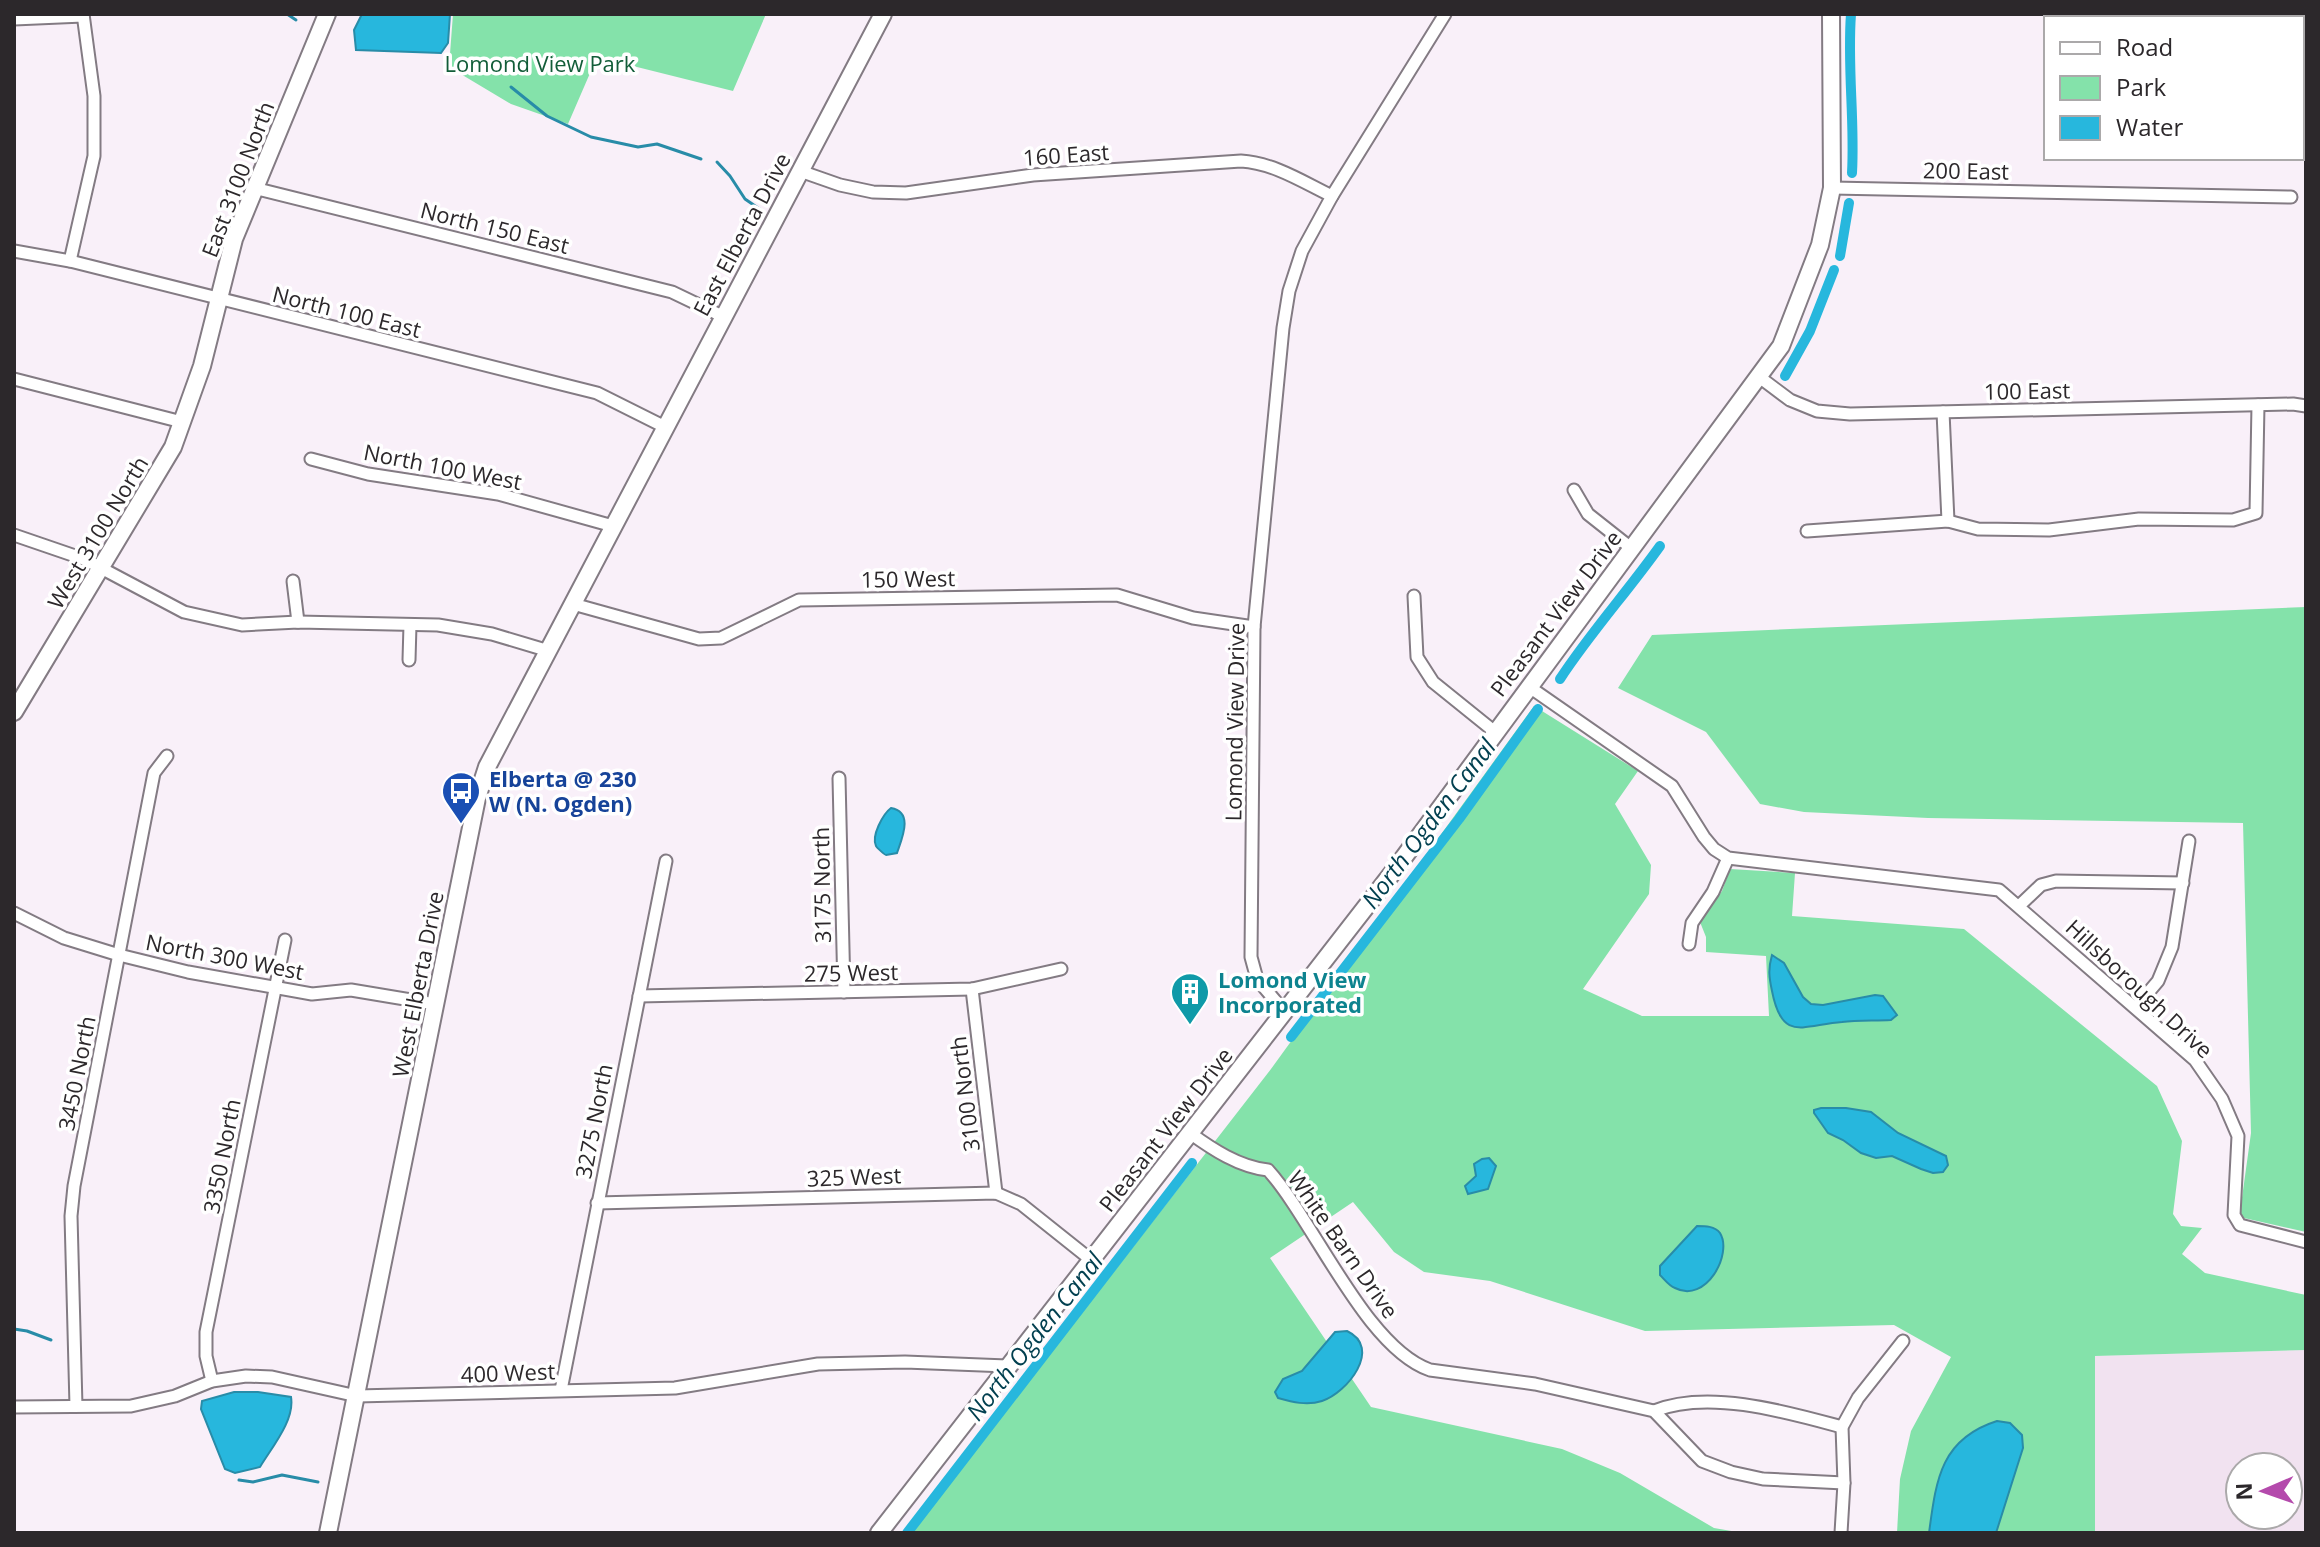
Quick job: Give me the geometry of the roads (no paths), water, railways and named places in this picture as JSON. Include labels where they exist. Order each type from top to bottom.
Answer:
[{"type":"street","name":"East 3100 North","points":[[202,366],[234,239],[327,14]]},
{"type":"street","name":"East Elberta Drive","points":[[640,475],[883,14]]},
{"type":"street","name":"Lomond View Drive","points":[[1284,1011],[1257,979],[1251,957],[1254,627],[1289,291],[1302,251],[1332,196],[1445,14]]},
{"type":"street","name":"Pleasant View Drive","points":[[879,1533],[1393,872],[1781,346],[1810,278],[1832,188],[1831,14]]},
{"type":"street","points":[[14,19],[83,15],[94,96],[94,156],[70,261]]},
{"type":"street","name":"160 East","points":[[800,171],[873,192],[906,193],[1033,175],[1258,162],[1332,196]]},
{"type":"street","name":"North 150 East","points":[[254,188],[672,292],[722,316]]},
{"type":"street","name":"200 East","points":[[1832,188],[2291,197]]},
{"type":"street","name":"North 100 East","points":[[14,251],[70,261],[597,393],[665,427]]},
{"type":"street","name":"West 3100 North","points":[[14,712],[173,447],[202,366]]},
{"type":"street","name":"100 East","points":[[1758,376],[1790,400],[1817,411],[1850,414],[2306,406]]},
{"type":"street","points":[[14,379],[182,422]]},
{"type":"street","points":[[1807,531],[1948,521],[1978,529],[2049,530],[2139,519],[2233,520],[2256,513],[2258,405]]},
{"type":"street","points":[[1943,412],[1948,521]]},
{"type":"street","name":"North 100 West","points":[[311,459],[368,474],[498,494],[613,526]]},
{"type":"street","name":"West Elberta Drive","points":[[328,1533],[477,798],[487,767],[640,475]]},
{"type":"street","points":[[1574,490],[1588,514],[1631,548]]},
{"type":"street","points":[[14,535],[84,559],[184,612],[242,625],[298,622],[438,625],[492,634],[549,651]]},
{"type":"street","points":[[293,581],[298,622]]},
{"type":"street","name":"150 West","points":[[573,604],[699,639],[721,638],[799,600],[1117,595],[1193,618],[1254,627]]},
{"type":"street","points":[[1414,596],[1417,657],[1433,682],[1495,732]]},
{"type":"street","points":[[409,660],[410,625]]},
{"type":"street","points":[[1528,686],[1672,786],[1704,837],[1714,849],[1728,858],[1713,892],[1692,923],[1689,944]]},
{"type":"street","name":"3450 North","points":[[76,1406],[71,1216],[74,1186],[154,773],[167,756]]},
{"type":"street","name":"3175 North","points":[[839,778],[844,992]]},
{"type":"street","points":[[2136,1007],[2158,981],[2168,959],[2189,841]]},
{"type":"street","name":"Hillsborough Drive","points":[[1728,858],[1999,890],[2020,905],[2195,1060],[2222,1099],[2238,1136],[2234,1215],[2240,1225],[2306,1242]]},
{"type":"street","name":"3275 North","points":[[561,1390],[666,861]]},
{"type":"street","name":"Hillsborough Drive","points":[[2020,905],[2041,885],[2056,881],[2183,883]]},
{"type":"street","name":"North 300 West","points":[[14,913],[64,938],[188,972],[312,994],[351,990],[435,1004]]},
{"type":"street","name":"3350 North","points":[[212,1381],[206,1356],[206,1332],[285,940]]},
{"type":"street","name":"275 West","points":[[639,996],[972,989],[1061,969]]},
{"type":"street","name":"3100 North","points":[[972,989],[996,1193]]},
{"type":"street","name":"White Barn Drive","points":[[1190,1133],[1219,1153],[1257,1169],[1268,1170],[1387,1341],[1416,1365],[1430,1370],[1535,1384],[1654,1411],[1674,1403],[1762,1405],[1842,1427]]},
{"type":"street","name":"325 West","points":[[597,1203],[996,1193],[1021,1204],[1090,1259]]},
{"type":"street","points":[[1841,1533],[1844,1483],[1842,1427],[1858,1398],[1903,1341]]},
{"type":"street","name":"400 West","points":[[14,1407],[131,1406],[175,1396],[212,1381],[246,1376],[272,1377],[357,1396],[675,1388],[818,1364],[905,1362],[1007,1366]]},
{"type":"street","points":[[1654,1411],[1702,1461],[1731,1472],[1763,1479],[1844,1483]]},
{"type":"water","points":[[362,14],[450,14],[448,43],[441,53],[356,50],[354,30]]},
{"type":"water","points":[[891,808],[902,815],[904,826],[897,853],[886,855],[876,847],[875,837],[881,820]]},
{"type":"water","points":[[1772,955],[1784,963],[1803,997],[1811,1004],[1883,996],[1897,1015],[1891,1020],[1848,1021],[1805,1027],[1788,1024],[1776,1007],[1772,991],[1769,973]]},
{"type":"water","points":[[1814,1110],[1871,1112],[1898,1133],[1946,1156],[1948,1165],[1943,1172],[1933,1173],[1892,1156],[1876,1158],[1861,1153],[1828,1133],[1814,1113]]},
{"type":"water","points":[[1489,1158],[1496,1166],[1488,1189],[1468,1194],[1465,1186],[1476,1176],[1474,1164]]},
{"type":"water","points":[[1697,1226],[1710,1227],[1720,1233],[1723,1253],[1720,1264],[1706,1283],[1686,1291],[1667,1283],[1660,1275],[1660,1266]]},
{"type":"water","points":[[1347,1331],[1362,1348],[1362,1359],[1342,1389],[1316,1402],[1300,1403],[1278,1398],[1275,1392],[1283,1379],[1302,1371],[1335,1332]]},
{"type":"water","points":[[234,1392],[291,1397],[290,1415],[260,1467],[235,1473],[225,1469],[201,1409],[202,1401]]},
{"type":"water","points":[[1997,1421],[2010,1423],[2022,1435],[2023,1448],[1996,1533],[1929,1533],[1944,1464],[1963,1439]]},
{"type":"waterway","points":[[287,14],[296,20]]},
{"type":"waterway","name":"North Ogden Canal","points":[[1851,14],[1852,173]]},
{"type":"waterway","points":[[511,87],[547,116],[591,137],[638,147],[657,144],[701,159]]},
{"type":"waterway","points":[[717,162],[745,199],[761,210]]},
{"type":"waterway","name":"North Ogden Canal","points":[[1840,256],[1849,203]]},
{"type":"waterway","name":"North Ogden Canal","points":[[1785,376],[1810,331],[1834,270]]},
{"type":"waterway","name":"North Ogden Canal","points":[[1560,679],[1660,546]]},
{"type":"waterway","name":"North Ogden Canal","points":[[1291,1037],[1459,819],[1538,709]]},
{"type":"waterway","name":"North Ogden Canal","points":[[907,1533],[1192,1163]]},
{"type":"waterway","points":[[14,1329],[51,1340]]},
{"type":"waterway","points":[[239,1480],[253,1482],[282,1475],[318,1482]]},
{"type":"place","name":"Elberta @ 230 W (N. Ogden)","points":[[461,825]]},
{"type":"place","name":"Lomond View Incorporated","points":[[1190,1026]]},
{"type":"park label","name":"Lomond View Park","points":[[540,63]]}]
